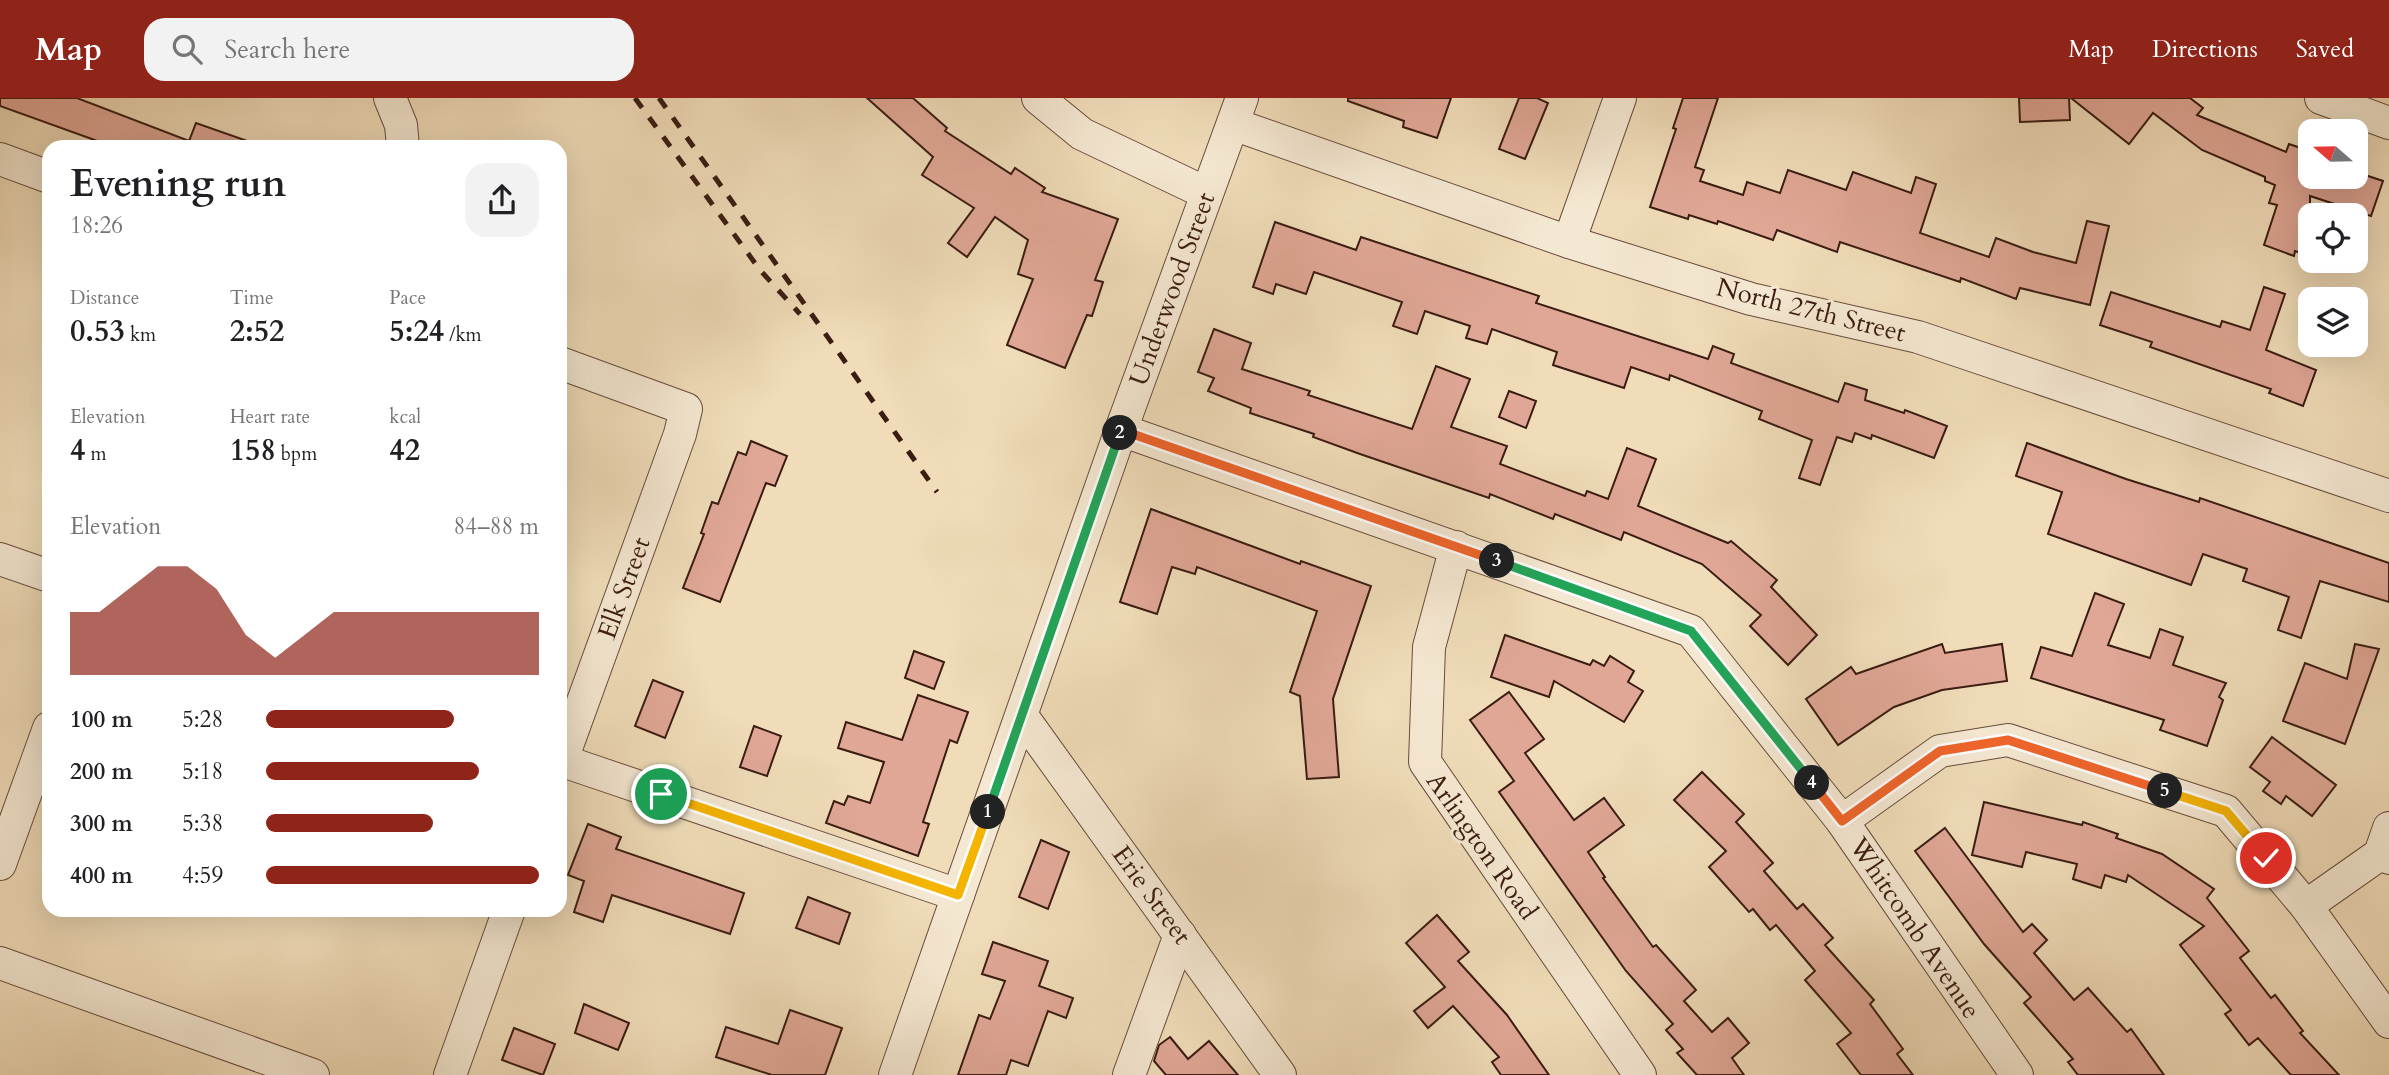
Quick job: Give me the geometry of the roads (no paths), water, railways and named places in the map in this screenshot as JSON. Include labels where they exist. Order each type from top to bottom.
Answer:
[{"type":"street","points":[[390,98],[401,125],[402,140]]},
{"type":"street","points":[[1038,98],[1082,134],[1206,193]]},
{"type":"street","points":[[1569,242],[1620,98]]},
{"type":"street","points":[[2321,98],[2358,105],[2389,123]]},
{"type":"street","name":"Underwood Street","points":[[895,1075],[1121,430],[1238,111]]},
{"type":"street","name":"North 27th Street","points":[[1238,111],[1569,242],[1751,299],[1918,337],[2389,496]]},
{"type":"street","points":[[0,159],[42,174]]},
{"type":"street","name":"Elk Street","points":[[567,366],[686,409],[680,434],[567,745]]},
{"type":"street","name":"Whitcomb Avenue","points":[[1121,430],[1691,631],[1842,821],[2017,1075]]},
{"type":"street","name":"Arlington Road","points":[[1456,547],[1429,647],[1425,762],[1640,1075]]},
{"type":"street","points":[[0,559],[42,574]]},
{"type":"street","name":"Erie Street","points":[[1022,716],[1280,1075]]},
{"type":"street","points":[[1842,821],[1940,751],[2008,740],[2226,811],[2306,906],[2389,1021]]},
{"type":"street","points":[[0,864],[42,747]]},
{"type":"street","points":[[567,764],[958,895]]},
{"type":"street","points":[[2306,906],[2386,847]]},
{"type":"street","points":[[450,1075],[506,917]]},
{"type":"street","points":[[1129,1075],[1180,934]]},
{"type":"street","points":[[0,963],[313,1075]]},
{"type":"railway","points":[[635,98],[760,270],[800,314]]},
{"type":"railway","points":[[659,98],[937,492]]}]
